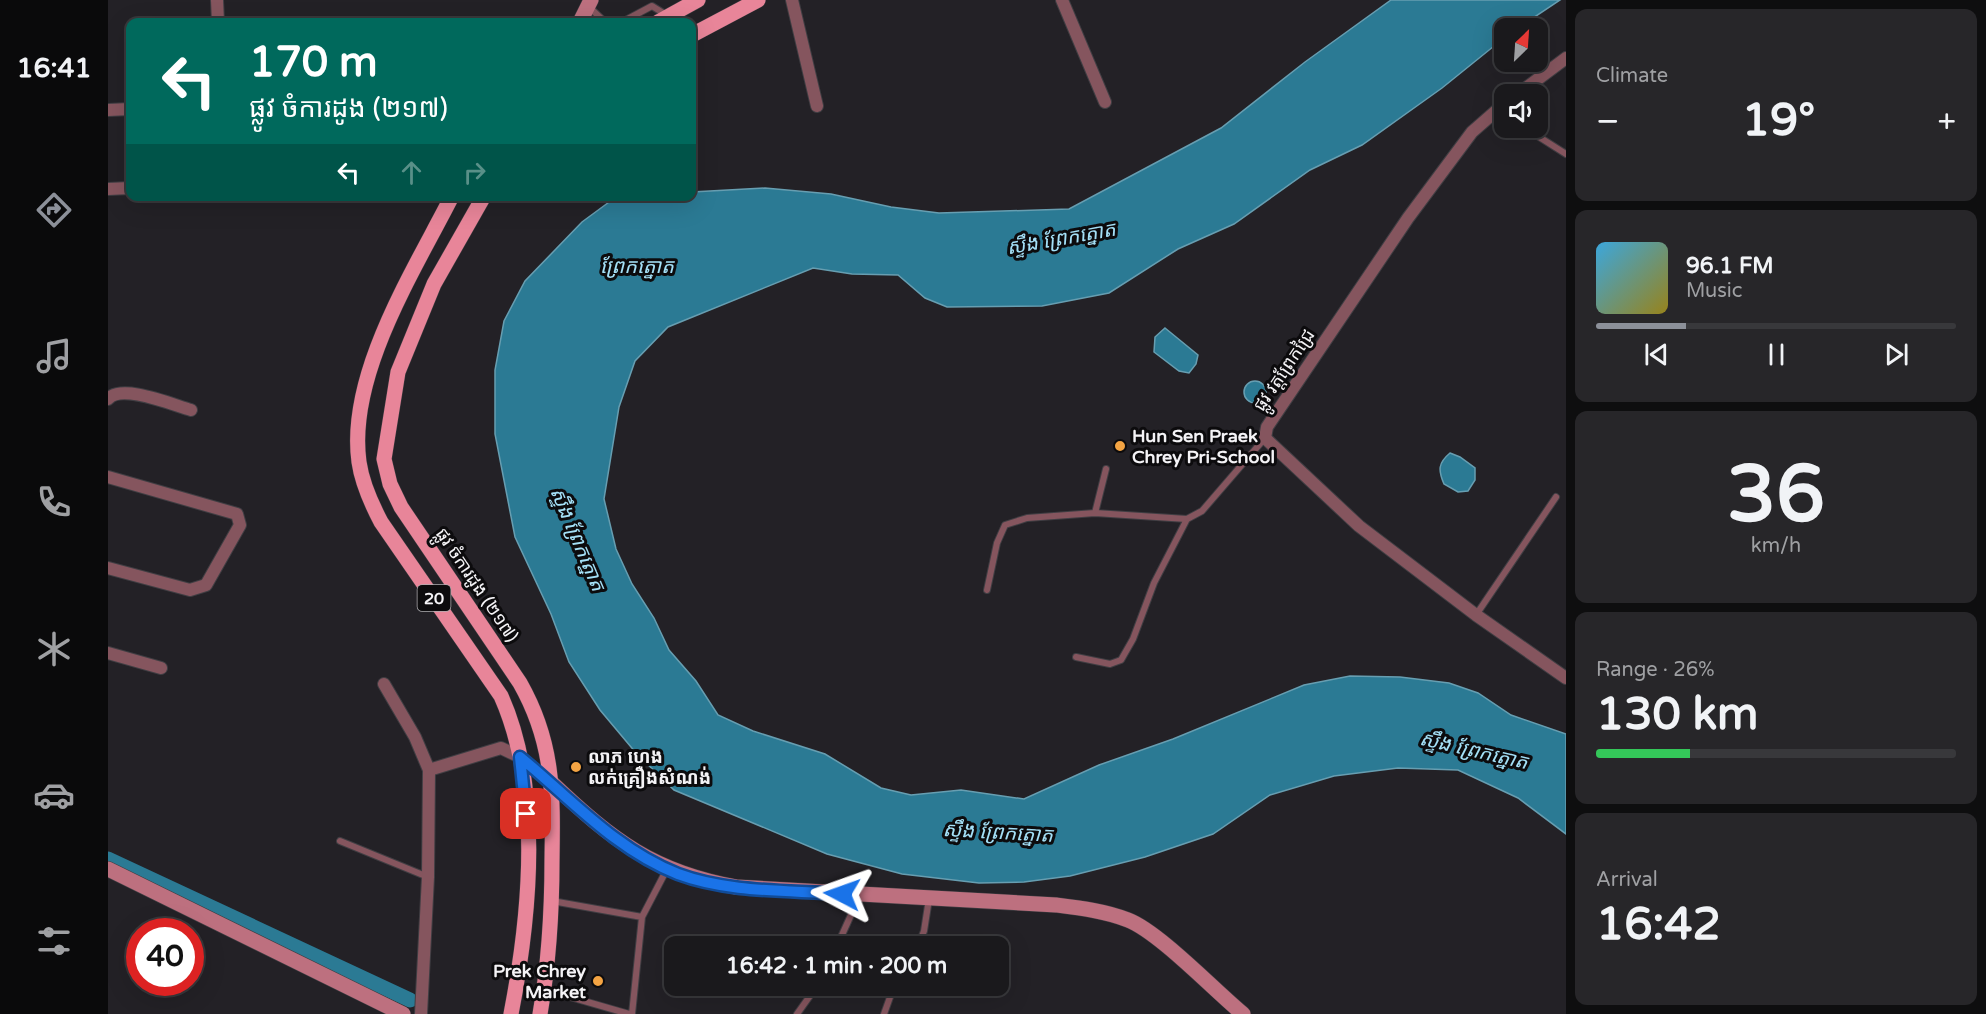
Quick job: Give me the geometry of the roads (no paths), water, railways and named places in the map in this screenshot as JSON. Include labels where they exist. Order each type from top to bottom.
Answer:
[{"type":"main road","points":[[665,18],[698,0]]},
{"type":"main road","points":[[696,33],[758,0]]},
{"type":"main road","name":"20","points":[[449,201],[386,325],[372,362],[360,415],[359,461],[368,497],[381,522],[501,696],[511,719],[520,757],[529,834],[526,915],[511,1014]]},
{"type":"main road","name":"ផ្លូវ ចំការដូង (២១៧)","points":[[481,201],[434,284],[398,372],[384,459],[390,484],[401,507],[534,708],[553,784],[552,901],[540,1014]]},
{"type":"main road","points":[[413,272],[434,284]]},
{"type":"street","points":[[217,0],[218,18]]},
{"type":"street","points":[[792,0],[818,106]]},
{"type":"street","points":[[1062,0],[1105,102]]},
{"type":"street","points":[[581,18],[589,3]]},
{"type":"street","points":[[1531,84],[1566,58]]},
{"type":"street","points":[[108,110],[126,109]]},
{"type":"street","name":"ផ្លូវ វត្តព្រែកជ្រៃ","points":[[1494,115],[1472,132],[1408,218],[1267,427],[1265,438],[1359,526],[1476,615],[1566,678]]},
{"type":"street","points":[[108,189],[126,188]]},
{"type":"street","points":[[108,399],[112,395],[126,392],[191,410]]},
{"type":"street","points":[[108,477],[237,514],[241,519],[240,525],[206,585],[199,589],[190,590],[108,568]]},
{"type":"street","points":[[108,653],[161,668]]},
{"type":"street","points":[[384,684],[415,737],[429,770],[429,877],[421,1014]]},
{"type":"street","points":[[429,770],[501,748],[520,757],[553,784],[587,817],[628,846],[667,869],[703,881],[736,887],[1056,905],[1093,910],[1131,921],[1162,944],[1243,1014]]},
{"type":"street","points":[[108,869],[403,1014]]},
{"type":"lane","points":[[589,3],[601,18]]},
{"type":"lane","points":[[630,18],[652,6],[662,18]]},
{"type":"lane","points":[[1541,138],[1566,154]]},
{"type":"lane","points":[[987,590],[997,543],[1005,525],[1026,518],[1095,513],[1187,519],[1202,511],[1265,438]]},
{"type":"lane","points":[[1095,513],[1106,469]]},
{"type":"lane","points":[[1476,615],[1556,497]]},
{"type":"lane","points":[[1076,657],[1110,664],[1122,660],[1133,639],[1154,583],[1187,519]]},
{"type":"lane","points":[[340,841],[429,877]]},
{"type":"lane","points":[[544,990],[631,1014],[642,917],[667,869]]},
{"type":"lane","points":[[842,936],[860,895]]},
{"type":"lane","points":[[922,936],[929,898]]},
{"type":"lane","points":[[552,901],[642,917]]},
{"type":"lane","points":[[797,1014],[810,996]]},
{"type":"lane","points":[[884,1014],[890,996]]},
{"type":"water","name":"ព្រែកត្នោត","points":[[1391,0],[1560,0],[1533,18],[1494,18],[1494,46],[1442,88],[1362,145],[1310,170],[1234,224],[1178,249],[1109,293],[1042,306],[947,307],[925,298],[898,275],[852,274],[813,268],[668,327],[635,361],[619,407],[604,499],[616,549],[632,584],[654,618],[669,650],[696,681],[718,715],[753,731],[825,754],[881,788],[911,795],[961,790],[1024,799],[1099,765],[1173,739],[1304,685],[1350,676],[1400,677],[1449,683],[1478,693],[1511,715],[1566,734],[1566,834],[1518,798],[1458,770],[1398,768],[1334,776],[1270,795],[1213,834],[1145,857],[1070,876],[1024,882],[979,883],[902,874],[827,854],[674,790],[636,753],[600,710],[569,662],[551,614],[515,537],[495,434],[495,370],[504,321],[525,281],[582,222],[611,201],[696,201],[696,192],[765,188],[831,194],[891,207],[939,213],[1069,209],[1221,128],[1305,62]]},
{"type":"water","points":[[1165,328],[1198,355],[1196,364],[1189,373],[1179,371],[1154,352],[1155,337]]},
{"type":"water","points":[[1255,381],[1263,384],[1266,392],[1263,400],[1255,403],[1247,400],[1244,392],[1247,384]]},
{"type":"water","points":[[1450,453],[1475,468],[1475,480],[1468,491],[1458,492],[1444,484],[1440,467]]},
{"type":"waterway","points":[[108,859],[410,1000]]},
{"type":"place","name":"Hun Sen Praek Chrey Pri-School","points":[[1120,446]]},
{"type":"place","name":"លាភ ហេង លក់គ្រឿងសំណង់","points":[[576,767]]},
{"type":"place","name":"Prek Chrey Market","points":[[598,981]]},
{"type":"water label","name":"ស្ទឹង ព្រែកត្នោត","points":[[1061,238]]},
{"type":"water label","name":"ស្ទឹង ព្រែកត្នោត","points":[[578,539]]},
{"type":"water label","name":"ស្ទឹង ព្រែកត្នោត","points":[[1474,750]]},
{"type":"water label","name":"ស្ទឹង ព្រែកត្នោត","points":[[998,832]]}]
